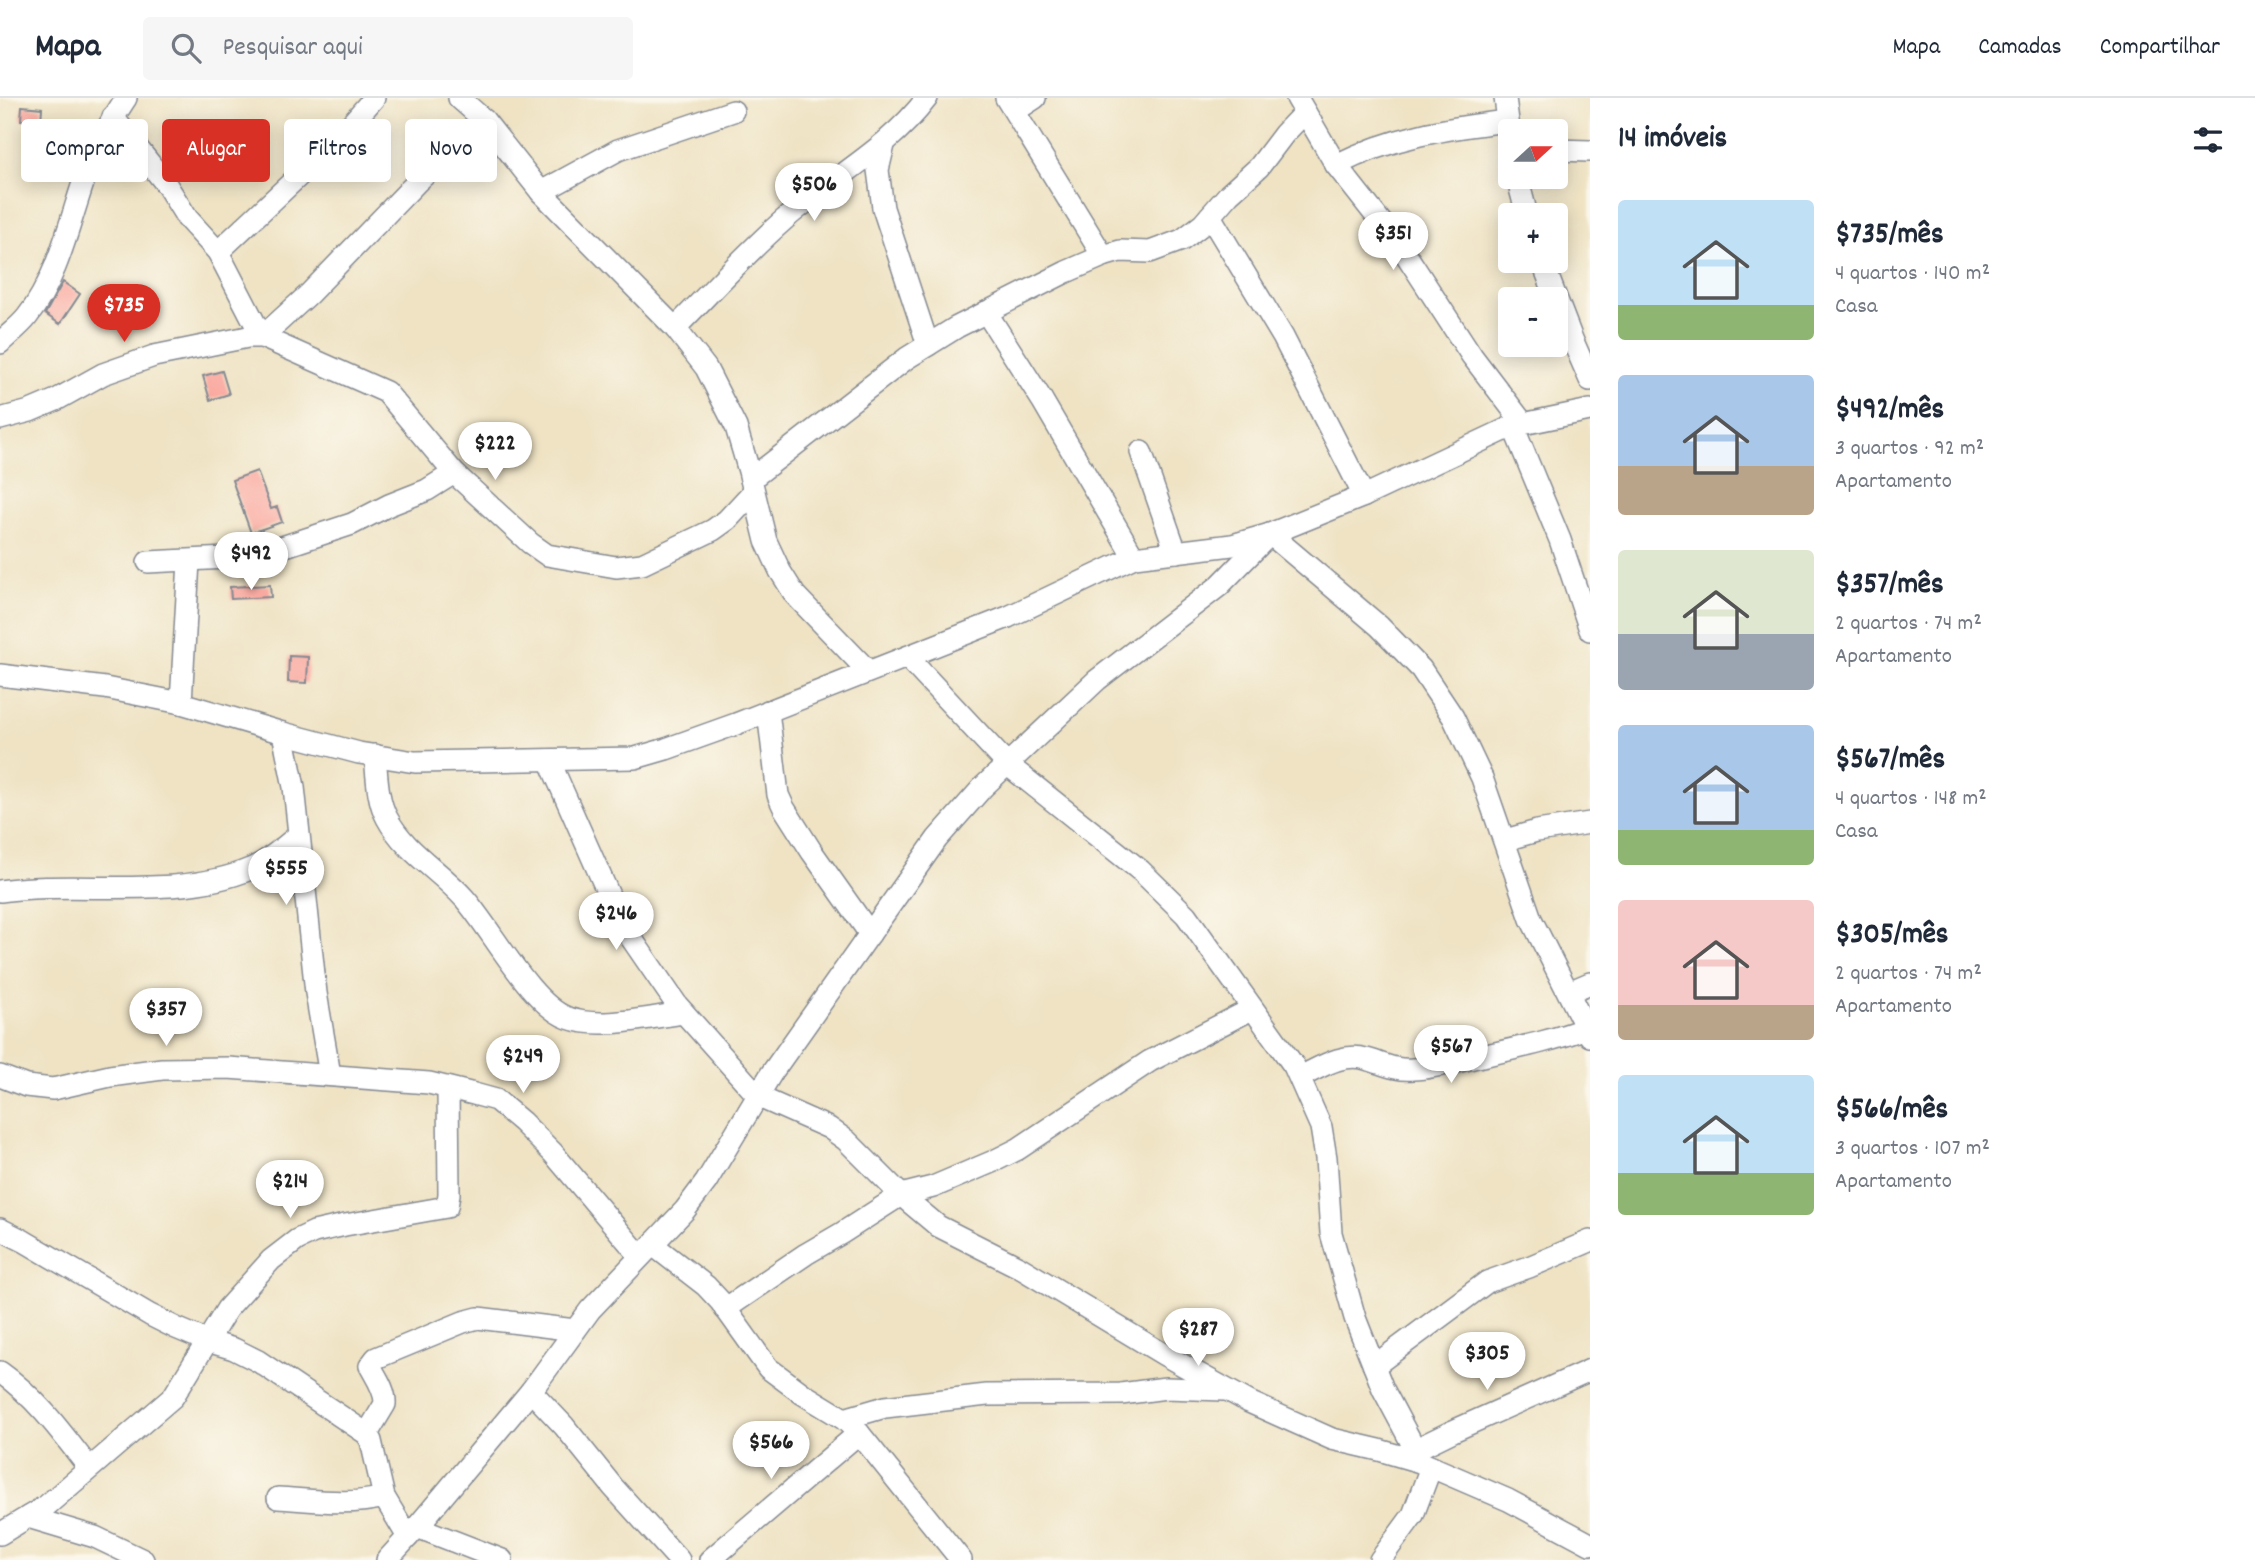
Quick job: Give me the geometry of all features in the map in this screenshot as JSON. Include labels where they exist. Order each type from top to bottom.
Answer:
[{"type":"street","points":[[0,343],[27,317],[48,280],[88,168],[113,117],[126,98]]},
{"type":"street","points":[[218,252],[338,138],[374,98]]},
{"type":"street","points":[[459,98],[483,119]]},
{"type":"street","points":[[675,328],[785,219],[884,145],[912,118],[926,98]]},
{"type":"street","points":[[1035,98],[1011,104],[1103,256]]},
{"type":"street","points":[[1505,98],[1508,119]]},
{"type":"street","points":[[0,419],[30,411],[103,374],[154,356],[248,337],[262,337],[386,392],[454,473],[530,543],[547,555],[616,566],[642,564],[713,530],[727,520],[752,486],[907,358],[928,345],[986,312],[1103,256],[1120,251],[1150,252],[1182,240],[1203,224],[1229,194],[1259,167],[1284,134],[1301,105],[1336,165],[1403,250],[1518,425],[1590,630]]},
{"type":"street","points":[[541,192],[618,150],[733,111]]},
{"type":"street","points":[[113,117],[166,184],[187,218],[218,252],[262,337]]},
{"type":"street","points":[[1336,165],[1358,154],[1412,135],[1456,127],[1498,129]]},
{"type":"street","points":[[497,136],[541,192],[675,328],[706,368],[736,426],[766,541],[780,571],[795,595],[868,671]]},
{"type":"street","points":[[884,145],[878,170],[883,208],[928,345]]},
{"type":"street","points":[[1568,150],[1590,151]]},
{"type":"street","points":[[262,337],[309,294],[417,182]]},
{"type":"street","points":[[1210,216],[1283,337],[1364,496]]},
{"type":"street","points":[[1547,273],[1590,380]]},
{"type":"street","points":[[986,312],[1135,557]]},
{"type":"street","points":[[0,675],[105,688],[181,703],[283,733],[415,762],[635,758],[768,711],[1007,617],[1135,557],[1232,545],[1270,534],[1364,496],[1518,425],[1590,410]]},
{"type":"street","points":[[1140,452],[1176,552]]},
{"type":"street","points":[[148,562],[227,558],[276,549],[340,528],[427,490],[454,473]]},
{"type":"street","points":[[387,1560],[531,1391],[613,1283],[685,1210],[706,1182],[771,1074],[937,839],[983,787],[1097,680],[1219,586],[1270,534]]},
{"type":"street","points":[[1270,534],[1379,626],[1421,669],[1453,717],[1482,778],[1531,919],[1588,1032],[1441,1066],[1412,1070],[1395,1069],[1364,1058],[1347,1057],[1300,1077]]},
{"type":"street","points":[[181,703],[189,561]]},
{"type":"street","points":[[907,657],[1008,765],[1141,871],[1186,915],[1300,1077],[1321,1127],[1331,1233],[1355,1318],[1408,1453]]},
{"type":"street","points":[[768,711],[775,780],[783,808],[870,934]]},
{"type":"street","points":[[283,733],[293,787],[316,993],[330,1074]]},
{"type":"street","points":[[375,755],[381,801],[397,834],[464,898],[527,983],[548,1006],[564,1017],[580,1022],[606,1023],[684,1013]]},
{"type":"street","points":[[549,760],[620,920],[684,1013],[759,1097],[829,1128],[846,1140],[901,1195],[938,1226],[1018,1267],[1249,1402],[1332,1439],[1408,1453],[1431,1467],[1508,1500],[1590,1544]]},
{"type":"street","points":[[1505,840],[1537,831],[1590,823]]},
{"type":"street","points":[[0,891],[201,882],[253,868],[298,836]]},
{"type":"street","points":[[1569,992],[1590,984]]},
{"type":"street","points":[[725,1309],[806,1254],[901,1195],[933,1187],[1018,1149],[1150,1061],[1252,1009]]},
{"type":"street","points":[[0,1076],[26,1086],[53,1089],[110,1076],[162,1069],[228,1068],[429,1083],[496,1100],[522,1122],[647,1251],[706,1286],[768,1368],[851,1426],[961,1560]]},
{"type":"street","points":[[0,1534],[46,1506],[173,1397],[227,1309],[271,1259],[297,1240],[314,1232],[447,1207],[448,1088]]},
{"type":"street","points":[[0,1229],[150,1315],[258,1361],[367,1434],[384,1497],[413,1532],[502,1560]]},
{"type":"street","points":[[1374,1366],[1487,1282],[1590,1241]]},
{"type":"street","points":[[367,1434],[386,1399],[370,1366],[376,1358],[478,1318],[575,1330]]},
{"type":"street","points":[[1166,1388],[1176,1361]]},
{"type":"street","points":[[1408,1453],[1590,1370]]},
{"type":"street","points":[[0,1372],[19,1385],[50,1417],[89,1468]]},
{"type":"street","points":[[710,1560],[851,1426],[885,1407],[976,1396],[1121,1394],[1166,1388],[1229,1390]]},
{"type":"street","points":[[531,1391],[679,1560]]},
{"type":"street","points":[[1380,1560],[1413,1515],[1431,1467]]},
{"type":"street","points":[[278,1498],[361,1502],[384,1497]]},
{"type":"street","points":[[28,1517],[95,1537],[143,1560]]},
{"type":"building","points":[[22,106],[42,108],[41,119],[21,119]]},
{"type":"building","points":[[63,282],[80,294],[60,324],[45,314]]},
{"type":"building","points":[[222,371],[229,394],[210,400],[203,376]]},
{"type":"building","points":[[257,471],[271,509],[277,507],[282,522],[251,533],[232,480]]},
{"type":"building","points":[[270,585],[271,597],[231,599],[230,587]]},
{"type":"building","points":[[289,656],[308,657],[307,683],[288,682]]}]
